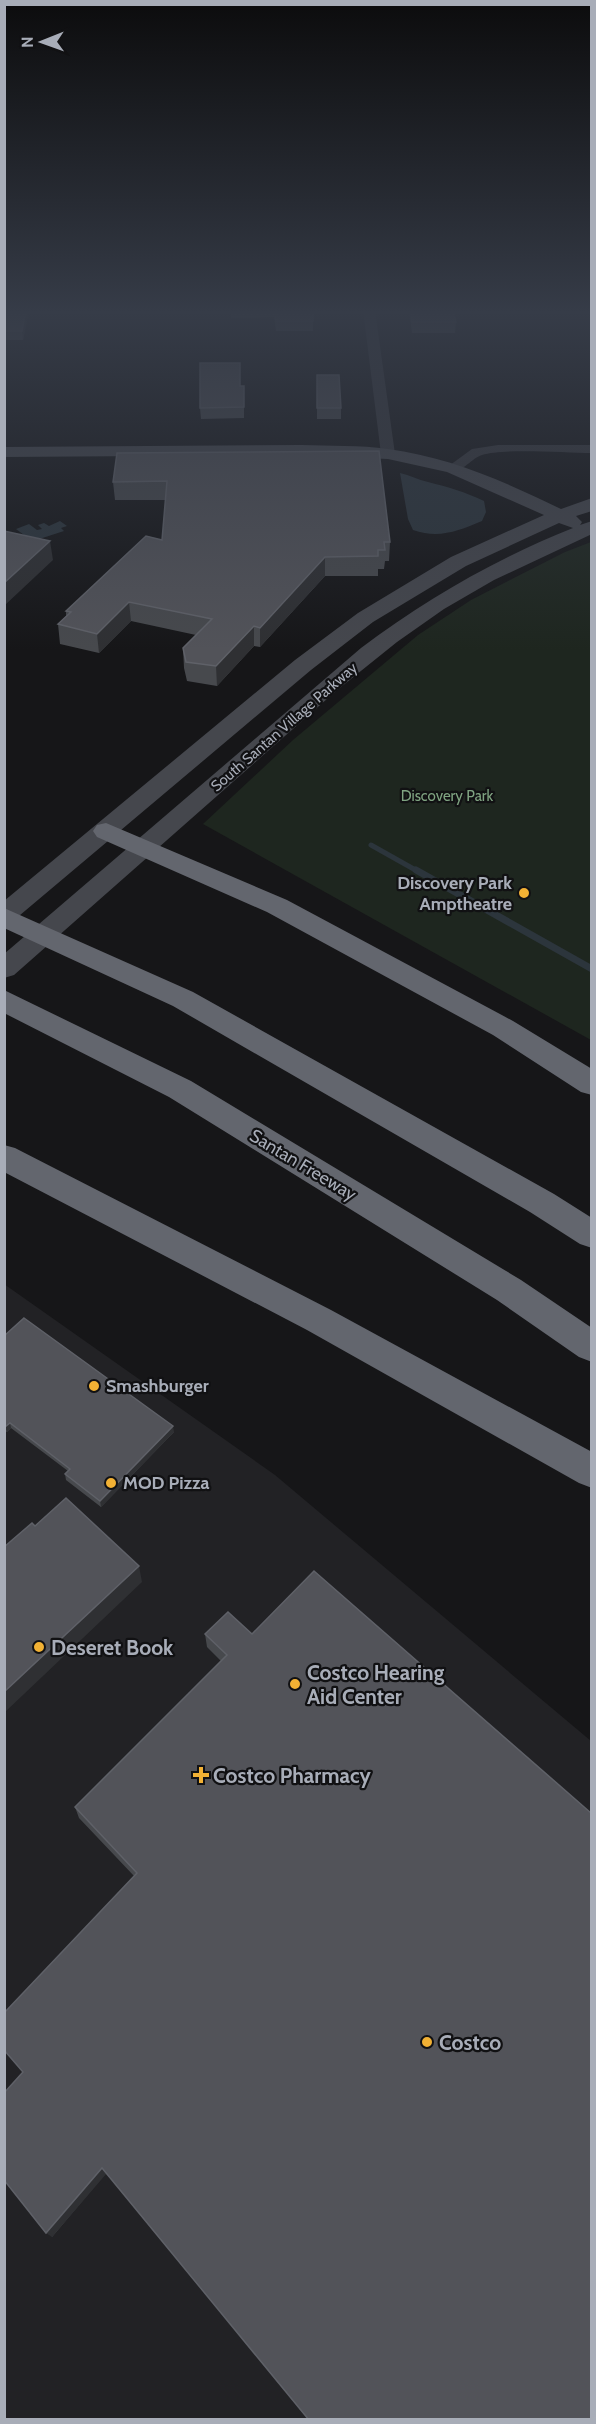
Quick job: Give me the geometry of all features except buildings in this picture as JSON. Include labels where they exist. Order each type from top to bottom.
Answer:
[{"type":"highway","points":[[106,831],[277,906],[504,1028],[591,1084]]},
{"type":"highway","points":[[4,916],[183,999],[542,1203],[591,1235]]},
{"type":"highway","name":"Santan Freeway","points":[[4,1000],[180,1089],[508,1290],[591,1347]]},
{"type":"highway","points":[[4,1157],[319,1320],[591,1471]]},
{"type":"main road","points":[[4,452],[313,450],[388,454],[453,468],[588,528]]},
{"type":"main road","name":"South Santan Village Parkway","points":[[4,916],[309,660],[375,610],[427,577],[466,557],[560,515],[591,504]]},
{"type":"main road","name":"South Santan Village Parkway","points":[[4,969],[146,848],[318,695],[387,638],[461,589],[588,528]]},
{"type":"street","points":[[384,423],[388,454]]},
{"type":"street","points":[[453,468],[477,452],[498,449],[591,449]]},
{"type":"shaded area","points":[[400,473],[484,501],[486,512],[482,521],[456,531],[440,534],[413,530],[408,519]]},
{"type":"shaded area","points":[[60,521],[67,526],[61,528],[64,531],[24,544],[24,535],[16,529],[29,524],[37,530],[42,529],[38,525],[44,523],[49,526]]},
{"type":"shaded area","points":[[4,1284],[275,1475],[591,1741],[591,2419],[5,2419]]},
{"type":"green space","name":"Discovery Park","points":[[592,542],[591,1040],[203,824],[293,740],[418,635],[471,600],[565,552]]},
{"type":"waterway","points":[[371,845],[419,872]]},
{"type":"waterway","points":[[416,870],[592,969]]},
{"type":"place","name":"Discovery Park Amptheatre","points":[[524,893]]},
{"type":"place","name":"Smashburger","points":[[94,1386]]},
{"type":"place","name":"MOD Pizza","points":[[111,1483]]},
{"type":"place","name":"Deseret Book","points":[[39,1647]]},
{"type":"place","name":"Costco Hearing Aid Center","points":[[295,1684]]},
{"type":"place","name":"Costco Pharmacy","points":[[201,1775]]},
{"type":"place","name":"Costco","points":[[427,2042]]}]
